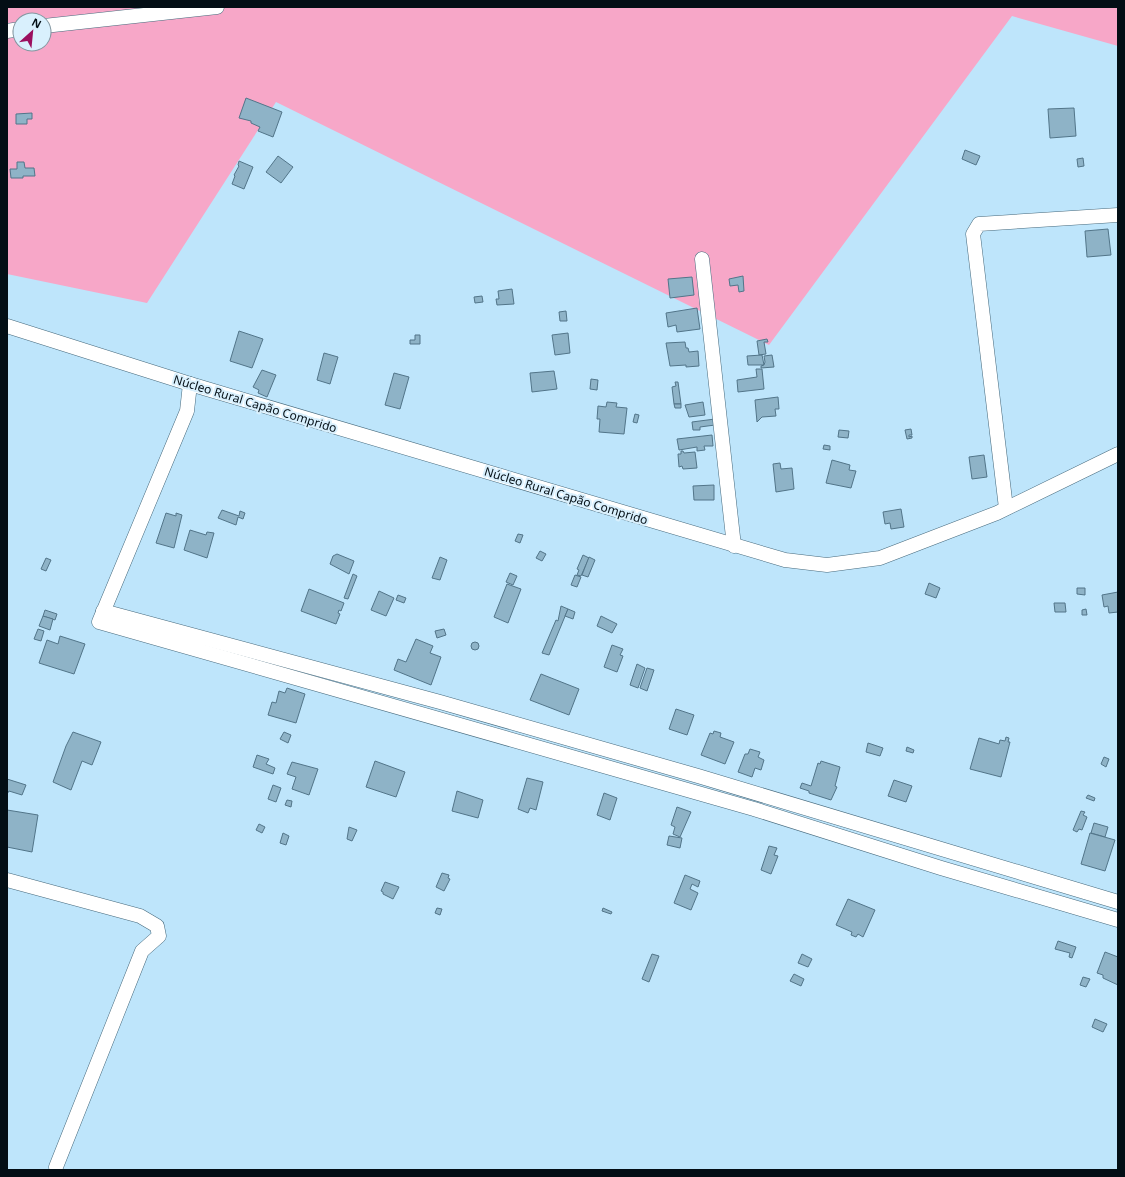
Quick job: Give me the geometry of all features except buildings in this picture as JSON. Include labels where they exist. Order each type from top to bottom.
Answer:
[{"type":"street","points":[[52,25],[217,7]]},
{"type":"street","points":[[1006,508],[973,234],[979,224],[1118,215]]},
{"type":"street","points":[[702,259],[734,546]]},
{"type":"street","name":"Núcleo Rural Capão Comprido","points":[[7,326],[190,384],[734,546],[785,560],[826,565],[880,558],[1006,508],[1118,454]]},
{"type":"street","points":[[101,616],[187,411],[190,384]]},
{"type":"street","points":[[101,616],[509,722],[698,776],[1118,902]]},
{"type":"street","points":[[101,616],[505,739],[754,809],[969,876],[1118,920]]},
{"type":"street","points":[[505,739],[509,722]]},
{"type":"street","points":[[969,876],[974,859]]},
{"type":"street","points":[[7,880],[140,916],[157,926],[159,936],[142,951],[56,1167]]},
{"type":"shaded area","points":[[7,7],[1118,7],[1118,46],[1012,16],[769,345],[276,102],[147,303],[7,274]]}]
